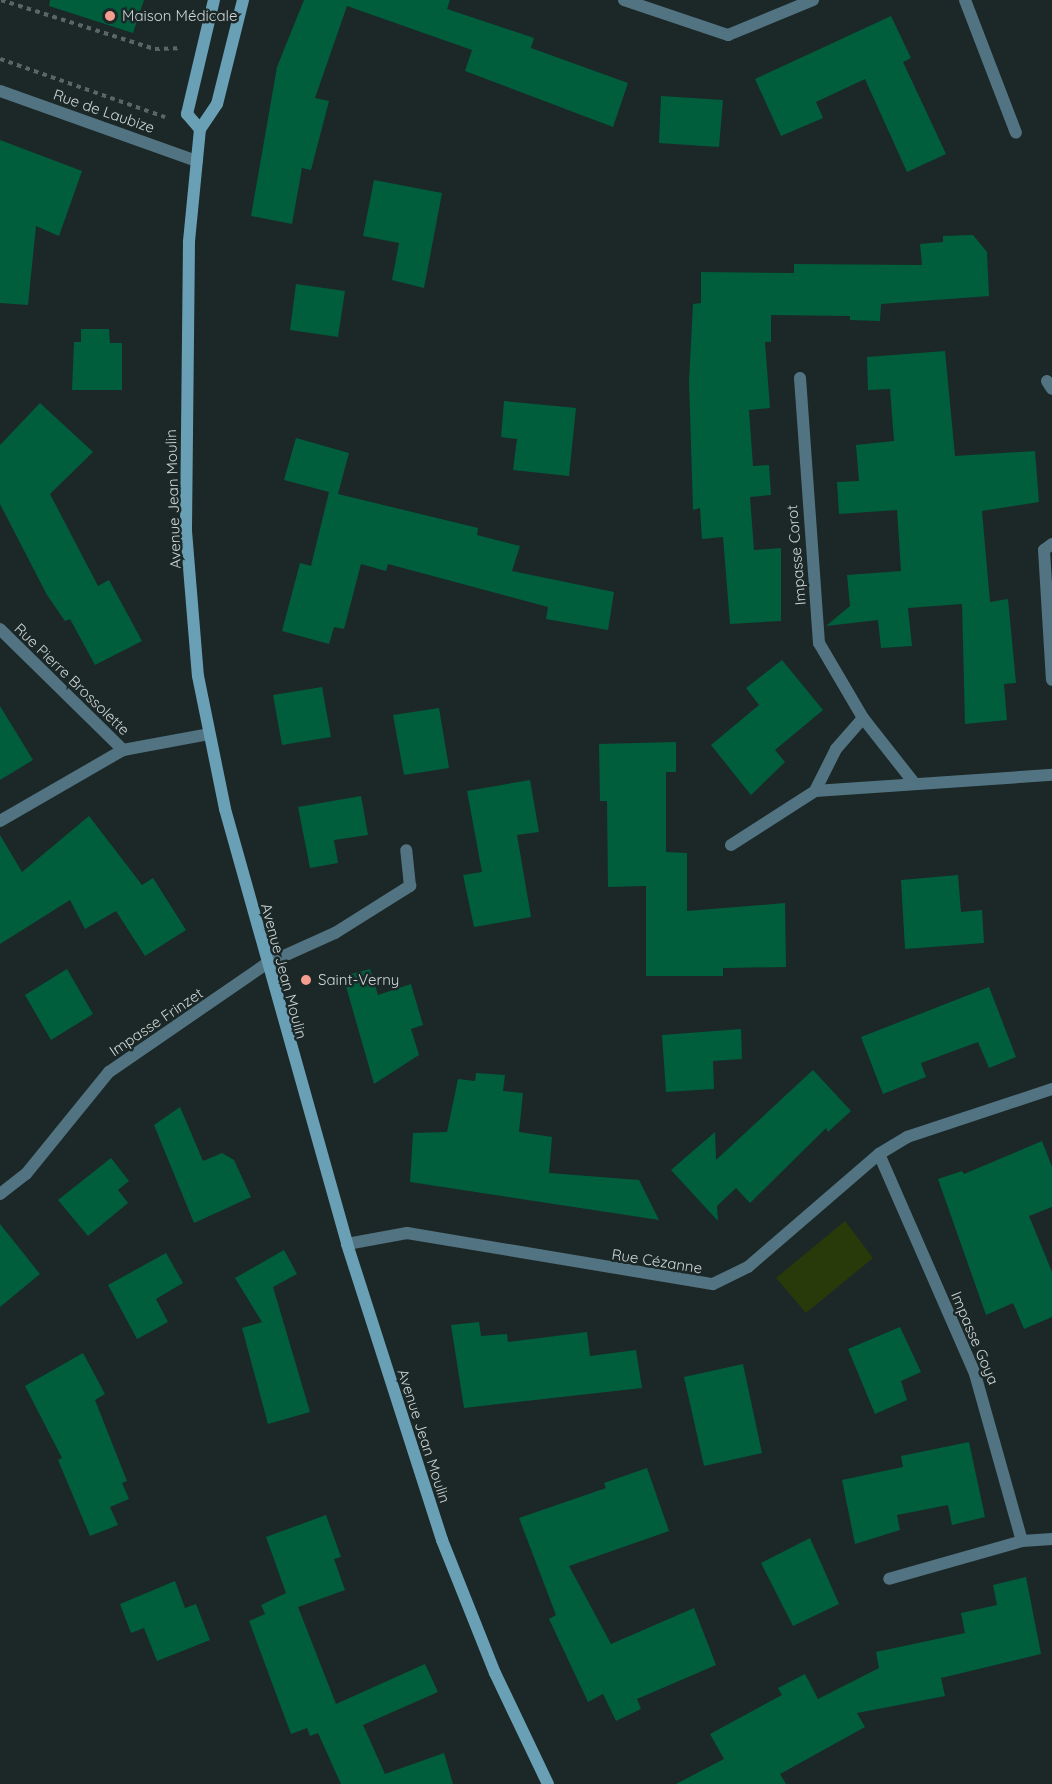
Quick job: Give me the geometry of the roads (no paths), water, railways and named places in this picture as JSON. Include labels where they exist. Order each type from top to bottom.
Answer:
[{"type":"main road","name":"Avenue Jean Moulin","points":[[200,129],[187,114],[201,46],[214,0]]},
{"type":"main road","name":"Avenue Jean Moulin","points":[[243,0],[217,104],[200,129],[189,242],[186,531],[198,676],[209,734],[266,964],[347,1244],[442,1540],[495,1673],[548,1784]]},
{"type":"street","points":[[624,0],[728,35],[813,0]]},
{"type":"street","points":[[965,0],[1016,133]]},
{"type":"street","name":"Rue de Laubize","points":[[0,91],[197,161]]},
{"type":"street","name":"Impasse Corot","points":[[800,378],[819,643],[863,718],[915,784]]},
{"type":"street","points":[[1052,544],[1044,550],[1052,680]]},
{"type":"street","name":"Rue Pierre Brossolette","points":[[0,629],[123,750]]},
{"type":"street","points":[[814,791],[836,749],[863,718]]},
{"type":"street","points":[[0,821],[123,750],[209,734]]},
{"type":"street","points":[[731,845],[814,791],[1052,775]]},
{"type":"street","name":"Impasse Frinzet","points":[[0,1194],[26,1174],[109,1072],[266,964],[335,933],[410,886],[406,850]]},
{"type":"street","name":"Rue Cézanne","points":[[347,1244],[408,1233],[713,1284],[748,1267],[879,1154],[907,1137],[1052,1089]]},
{"type":"street","name":"Impasse Goya","points":[[879,1154],[975,1374],[1022,1541]]},
{"type":"street","points":[[889,1579],[1022,1541],[1052,1539]]},
{"type":"place","name":"Maison Médicale","points":[[110,16]]},
{"type":"place","name":"Saint-Verny","points":[[306,980]]}]
